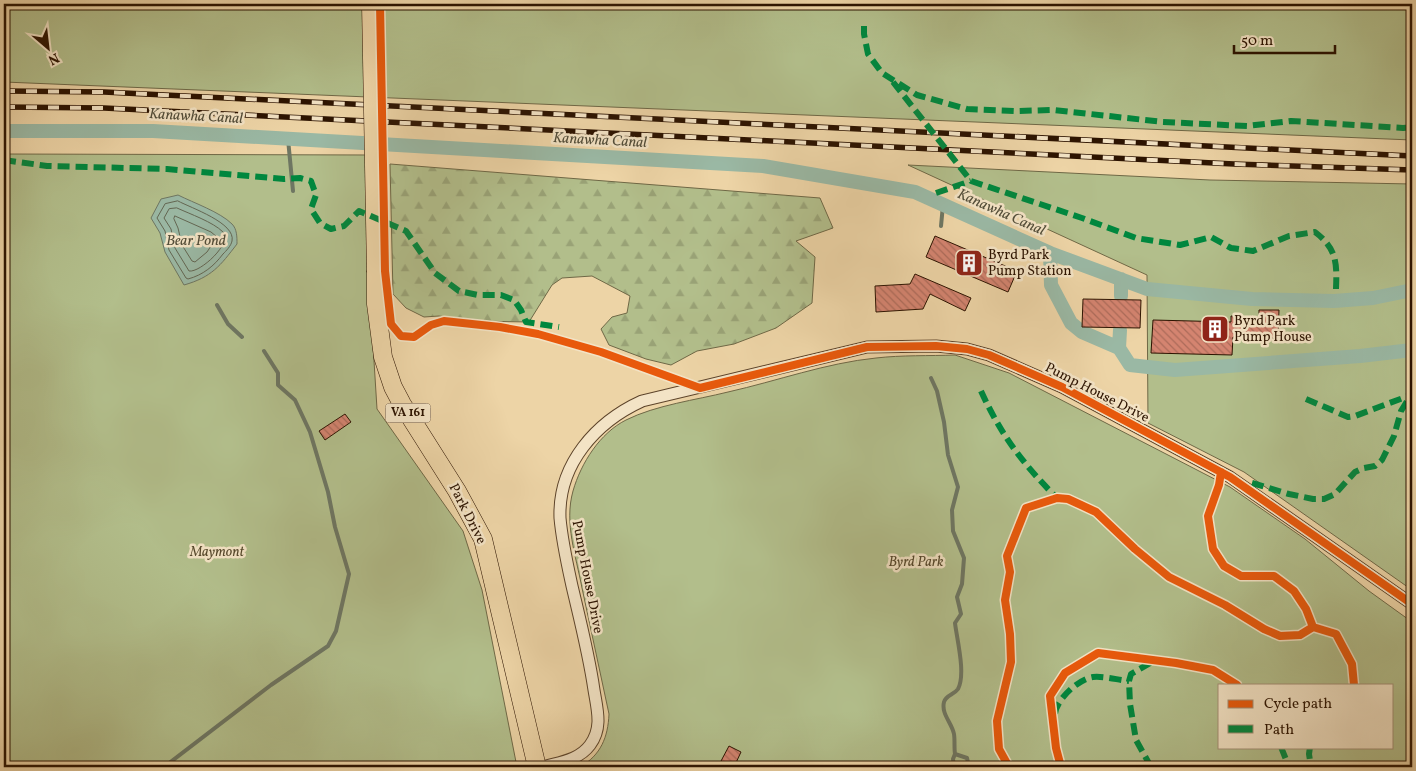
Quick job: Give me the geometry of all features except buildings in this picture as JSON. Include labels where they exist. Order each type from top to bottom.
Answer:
[{"type":"main road","name":"Park Drive","points":[[371,4],[376,304],[383,357],[398,395],[457,492],[482,539],[537,767]]},
{"type":"street","name":"Pump House Drive","points":[[543,767],[569,760],[581,754],[590,745],[596,734],[599,721],[592,675],[567,562],[560,516],[566,478],[580,448],[611,418],[624,409],[642,401],[867,347],[936,346],[967,349],[989,355],[1062,388],[1230,477],[1412,604]]},
{"type":"green space","points":[[4,4],[1394,4],[1412,11],[1412,140],[4,82]]},
{"type":"green space","name":"Maymont","points":[[4,154],[373,155],[370,297],[377,409],[463,531],[482,590],[517,767],[4,767]]},
{"type":"green space","points":[[390,164],[820,198],[833,228],[796,241],[815,257],[812,303],[776,328],[734,344],[697,351],[671,365],[646,359],[609,345],[601,329],[612,317],[627,313],[630,296],[592,276],[562,278],[552,285],[529,322],[471,321],[439,316],[424,317],[406,308],[393,294]]},
{"type":"green space","points":[[908,165],[1210,180],[1412,184],[1412,590],[1244,472],[1148,423],[1147,275]]},
{"type":"green space","name":"Byrd Park","points":[[955,355],[1009,373],[1230,487],[1305,539],[1369,591],[1412,622],[1412,767],[580,767],[593,757],[602,745],[607,730],[609,714],[570,527],[573,491],[581,470],[593,450],[617,426],[650,410],[746,388],[820,368],[857,360],[896,356]]},
{"type":"water","name":"Bear Pond","points":[[178,195],[227,220],[235,228],[237,239],[237,244],[215,270],[194,282],[184,285],[165,252],[160,233],[151,218],[161,199]]},
{"type":"waterway","name":"Kanawha Canal","points":[[4,131],[153,131],[763,166],[915,192],[1050,253],[1051,285],[1071,323],[1082,332],[1119,348],[1130,365],[1175,370],[1360,356],[1412,350]]},
{"type":"waterway","points":[[288,139],[293,191]]},
{"type":"waterway","points":[[941,226],[943,205]]},
{"type":"waterway","points":[[1050,253],[1147,289],[1252,299],[1334,301],[1373,298],[1412,290]]},
{"type":"waterway","name":"Kanawha Canal","points":[[1121,279],[1121,296]]},
{"type":"waterway","points":[[217,305],[228,324],[242,337]]},
{"type":"waterway","name":"Kanawha Canal","points":[[1119,348],[1120,330]]},
{"type":"waterway","points":[[164,767],[271,685],[328,646],[336,631],[349,574],[335,527],[328,492],[310,432],[295,400],[278,385],[278,373],[264,351]]},
{"type":"waterway","points":[[931,378],[937,391],[944,422],[948,455],[958,487],[952,510],[953,531],[964,558],[962,584],[957,597],[961,614],[955,623],[961,666],[960,683],[958,689],[948,696],[943,706],[954,734],[955,754],[967,758],[969,767]]},
{"type":"waterway","points":[[954,767],[953,759],[955,754]]},
{"type":"railway","points":[[4,91],[104,92],[1412,156]]},
{"type":"railway","points":[[4,107],[104,108],[1234,164],[1412,170]]},
{"type":"marked path","points":[[864,26],[868,54],[882,73],[917,95],[967,109],[1054,110],[1163,122],[1247,126],[1291,121],[1412,127]]},
{"type":"marked path","points":[[893,82],[971,181],[1136,238],[1180,245],[1211,237],[1231,248],[1253,251],[1289,236],[1315,232],[1328,244],[1332,251],[1336,264],[1336,289]]},
{"type":"marked path","points":[[4,160],[47,166],[167,169],[284,179],[300,178],[311,181],[316,195],[311,209],[320,223],[331,229],[344,226],[359,211],[406,231],[435,273],[459,291],[478,295],[501,295],[514,300],[526,322],[559,327]]},
{"type":"marked path","points":[[936,193],[971,181]]},
{"type":"marked path","points":[[981,391],[997,422],[1023,461],[1057,498]]},
{"type":"marked path","points":[[1306,399],[1348,417],[1411,395]]},
{"type":"marked path","points":[[1252,483],[1313,499],[1324,499],[1335,494],[1355,472],[1375,466],[1382,460],[1394,436],[1401,411],[1411,395]]},
{"type":"marked path","points":[[1151,767],[1136,740],[1130,704],[1129,681],[1131,674],[1152,662]]},
{"type":"marked path","points":[[1055,714],[1059,703],[1069,691],[1087,679],[1102,677],[1129,681]]},
{"type":"marked path","points":[[1281,748],[1289,767]]},
{"type":"marked path","points":[[1310,748],[1311,767]]},
{"type":"cycle path","points":[[380,4],[385,271],[391,324],[401,336],[414,337],[431,325],[444,321],[500,327],[538,334],[601,352],[700,388],[867,347],[936,346],[967,349],[989,355],[1062,387],[1230,477],[1412,604]]},
{"type":"cycle path","points":[[1221,472],[1219,485],[1208,516],[1213,549],[1224,566],[1241,576],[1274,576],[1294,591],[1306,609],[1313,627]]},
{"type":"cycle path","points":[[1009,767],[999,749],[997,721],[1011,662],[1010,634],[1005,600],[1010,572],[1007,556],[1026,508],[1057,498],[1068,499],[1096,512],[1135,549],[1169,577],[1225,605],[1264,629],[1280,636],[1300,635],[1313,627],[1336,634],[1352,664],[1354,684]]},
{"type":"cycle path","points":[[1061,767],[1056,748],[1050,696],[1065,673],[1098,653],[1176,663],[1213,670],[1235,684]]},
{"type":"place","name":"Byrd Park Pump Station","points":[[969,263]]},
{"type":"place","name":"Byrd Park Pump House","points":[[1215,329]]}]
